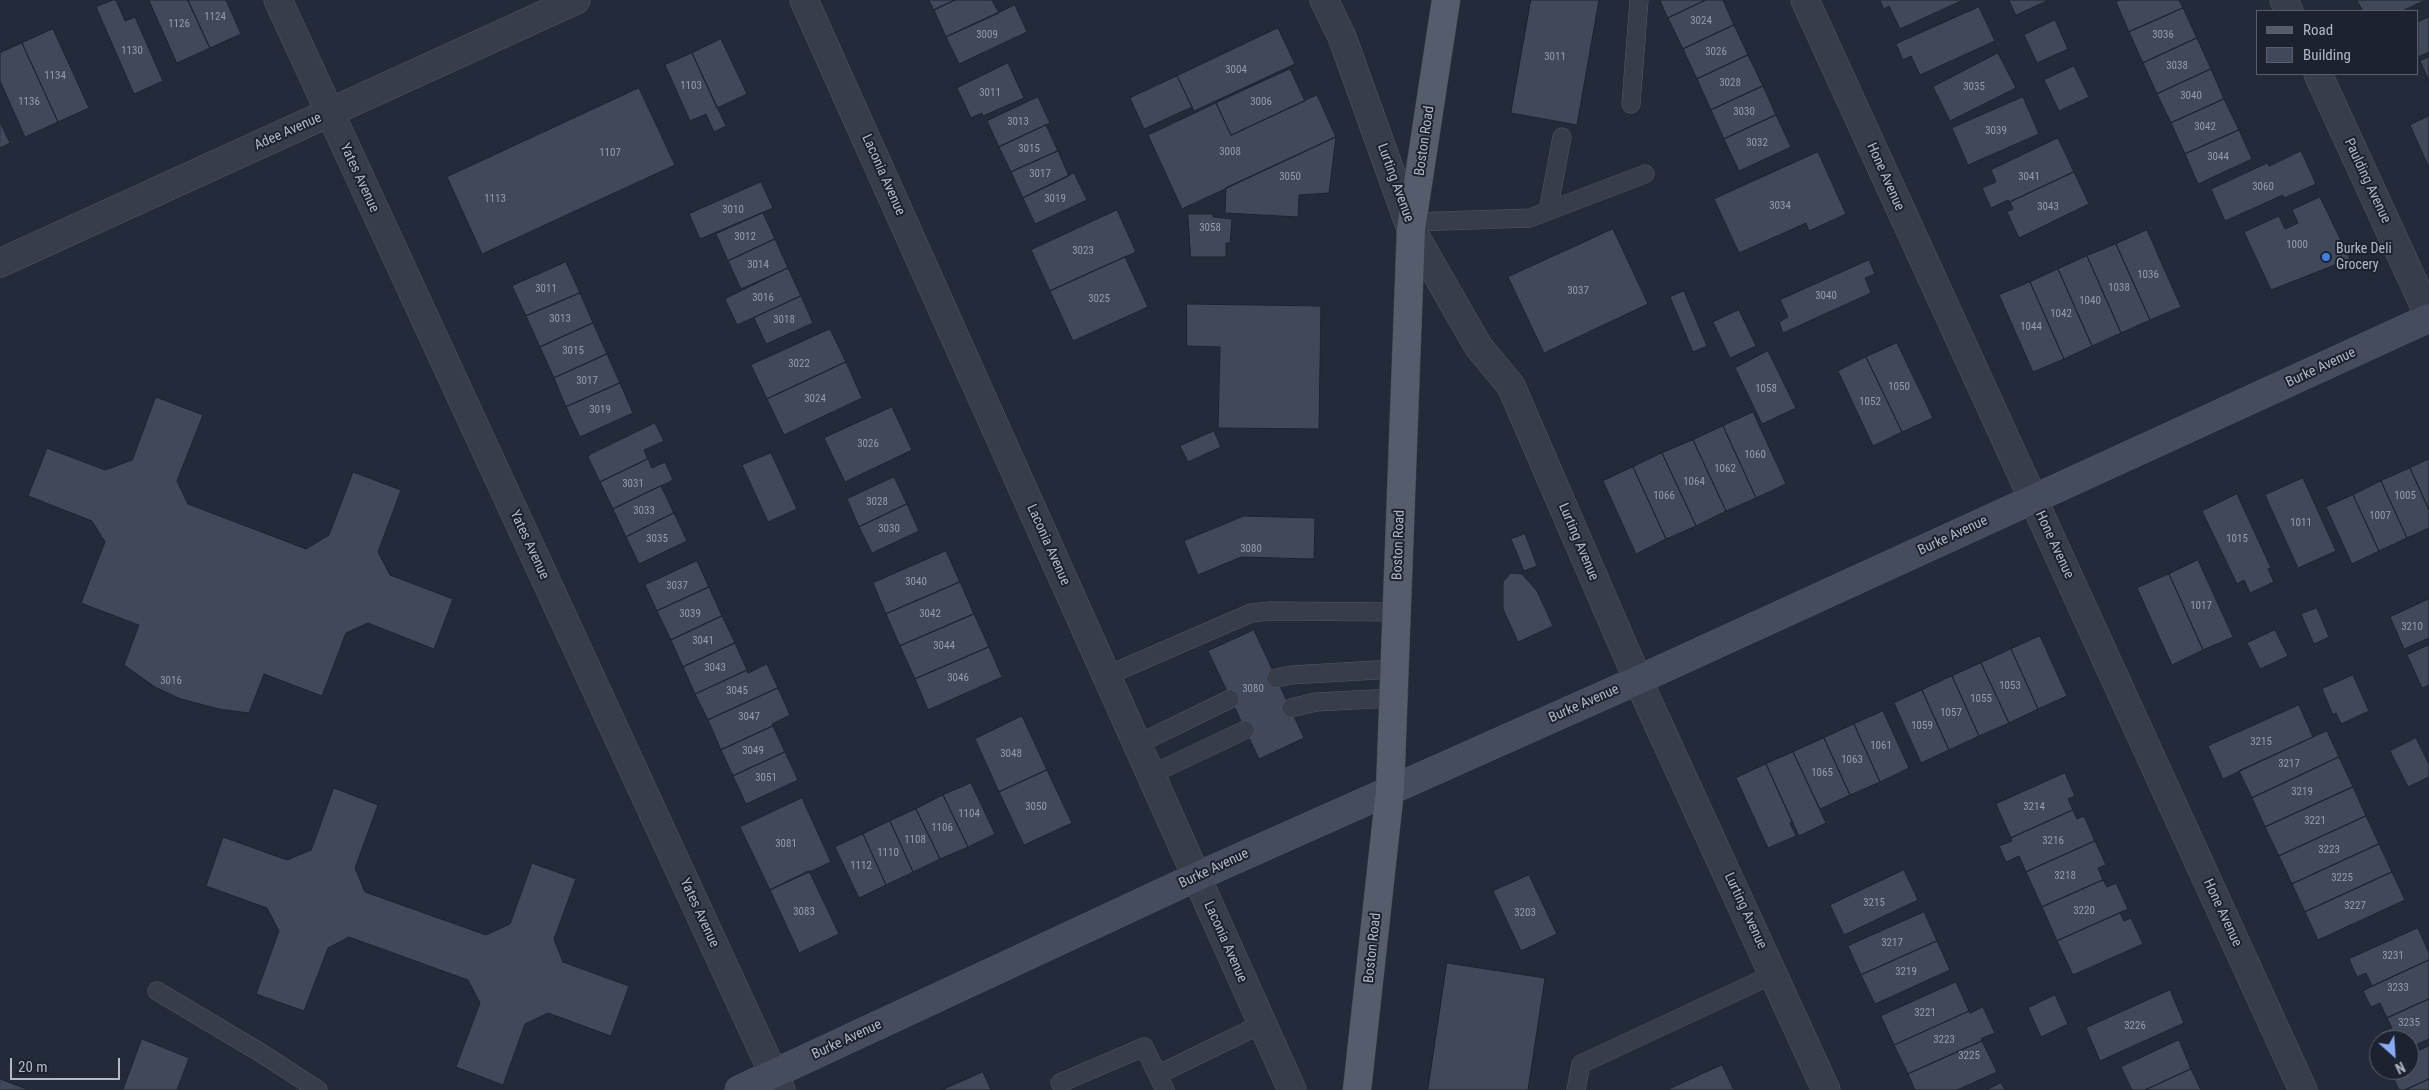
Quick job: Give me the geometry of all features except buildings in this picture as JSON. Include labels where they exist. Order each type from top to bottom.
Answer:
[{"type":"main road","name":"Boston Road","points":[[1358,1090],[1390,790],[1412,226],[1446,0]]},
{"type":"main road","name":"Burke Avenue","points":[[739,1090],[777,1082],[1196,877],[1638,680],[2429,317]]},
{"type":"street","name":"Yates Avenue","points":[[278,0],[777,1082]]},
{"type":"street","name":"Adee Avenue","points":[[0,263],[576,0]]},
{"type":"street","name":"Laconia Avenue","points":[[804,0],[1292,1090]]},
{"type":"street","name":"Lurting Avenue","points":[[1324,0],[1342,37],[1412,226],[1478,346],[1510,386],[1638,680],[1826,1090]]},
{"type":"street","name":"Hone Avenue","points":[[1805,0],[2303,1090]]},
{"type":"street","name":"Paulding Avenue","points":[[2318,75],[2429,317]]},
{"type":"lane","points":[[1631,104],[1640,0]]},
{"type":"lane","points":[[1548,212],[1562,137]]},
{"type":"lane","points":[[1412,226],[1530,218],[1645,174]]},
{"type":"lane","points":[[1106,676],[1250,614],[1270,611],[1396,612]]},
{"type":"lane","points":[[1276,678],[1300,674],[1394,669]]},
{"type":"lane","points":[[1291,708],[1316,702],[1393,698]]},
{"type":"lane","points":[[1136,745],[1230,700]]},
{"type":"lane","points":[[1150,775],[1245,730]]},
{"type":"lane","points":[[1576,1090],[1581,1064],[1774,974]]},
{"type":"lane","points":[[157,991],[261,1053],[318,1090]]},
{"type":"lane","points":[[1159,1074],[1262,1024]]},
{"type":"lane","points":[[1060,1083],[1144,1047],[1159,1074],[1165,1090]]},
{"type":"place","name":"Burke Deli Grocery","points":[[2326,257]]}]
